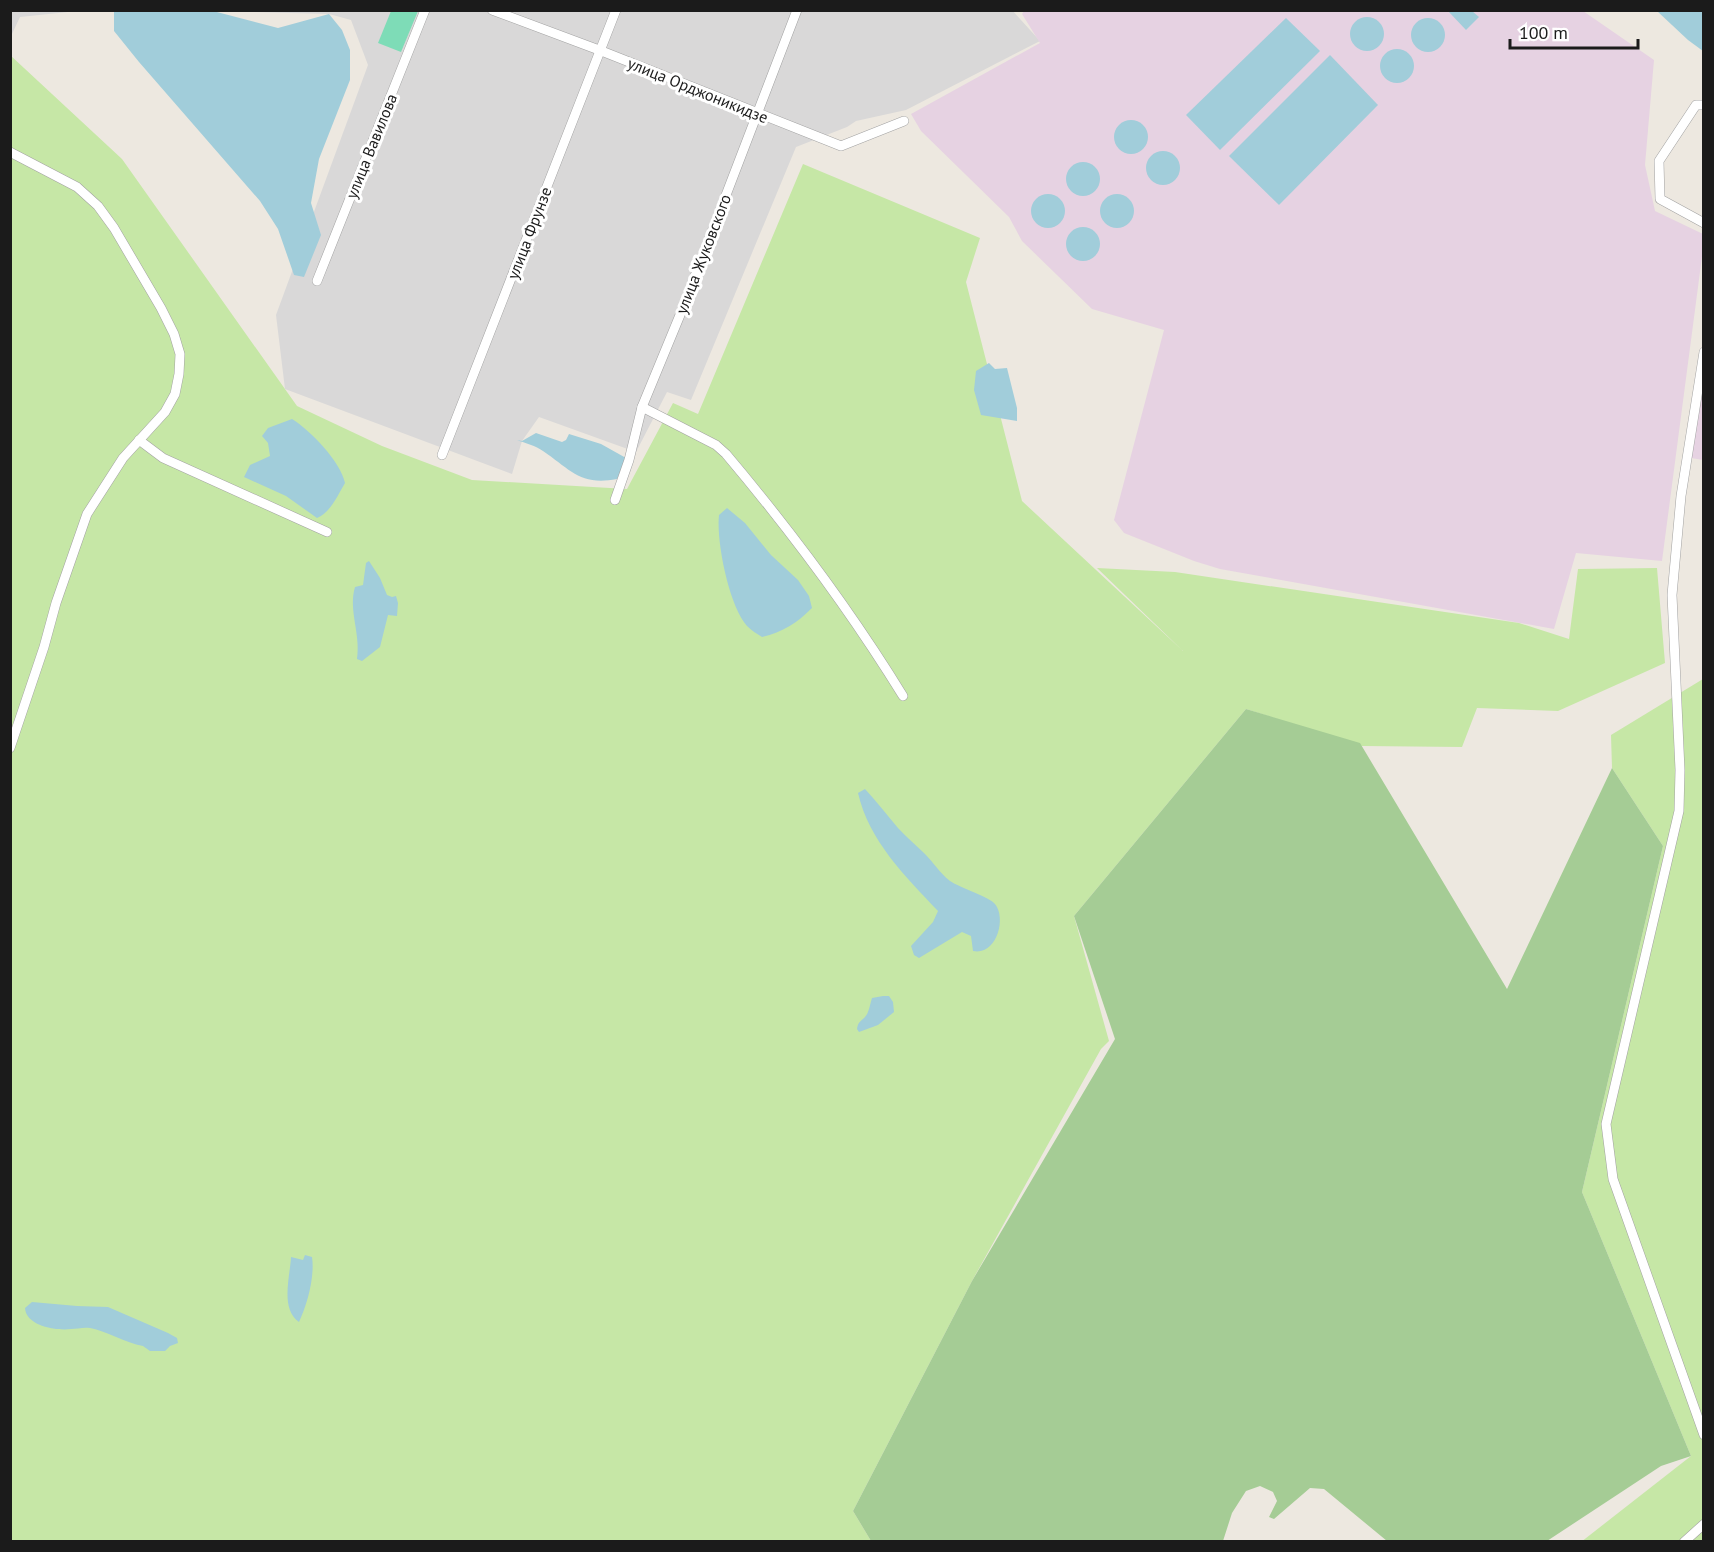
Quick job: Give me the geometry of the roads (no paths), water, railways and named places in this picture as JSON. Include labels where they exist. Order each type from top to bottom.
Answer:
[{"type":"street","name":"улица Вавилова","points":[[317,281],[425,10]]},
{"type":"street","name":"улица Орджоникидзе","points":[[492,10],[841,146],[904,122]]},
{"type":"street","name":"улица Фрунзе","points":[[442,455],[616,10]]},
{"type":"street","name":"улица Жуковского","points":[[615,500],[629,460],[642,407],[680,315],[797,10]]},
{"type":"street","points":[[1704,105],[1696,105],[1659,161],[1660,199],[1704,223]]},
{"type":"street","points":[[10,152],[77,187],[98,206],[114,228],[161,308],[174,334],[180,354],[175,394],[165,412],[123,458],[87,514],[10,747]]},
{"type":"street","points":[[1704,352],[1681,496],[1672,596],[1680,770],[1678,811],[1606,1125],[1613,1179],[1704,1435]]},
{"type":"street","points":[[642,407],[716,445],[726,454],[784,523],[867,638],[903,696]]},
{"type":"street","points":[[138,440],[163,458],[327,532]]},
{"type":"street","points":[[1684,1542],[1704,1524]]},
{"type":"water","points":[[114,11],[213,11],[278,28],[329,14],[342,30],[350,50],[350,80],[319,159],[311,203],[321,235],[304,277],[294,275],[278,229],[260,201],[114,31]]},
{"type":"water","points":[[1448,11],[1472,11],[1479,17],[1466,30]]},
{"type":"water","points":[[1657,11],[1703,11],[1703,51],[1688,40]]},
{"type":"water","points":[[1367,17],[1379,22],[1384,34],[1379,46],[1367,51],[1355,46],[1350,34],[1355,22]]},
{"type":"water","points":[[1286,18],[1320,51],[1220,150],[1186,115]]},
{"type":"water","points":[[1428,18],[1440,23],[1445,35],[1440,47],[1428,52],[1416,47],[1411,35],[1416,23]]},
{"type":"water","points":[[1397,49],[1409,54],[1414,66],[1409,78],[1397,83],[1385,78],[1380,66],[1385,54]]},
{"type":"water","points":[[1330,55],[1378,105],[1279,205],[1229,156]]},
{"type":"water","points":[[1131,120],[1143,125],[1148,137],[1143,149],[1131,154],[1119,149],[1114,137],[1119,125]]},
{"type":"water","points":[[1163,151],[1175,156],[1180,168],[1175,180],[1163,185],[1151,180],[1146,168],[1151,156]]},
{"type":"water","points":[[1083,162],[1095,167],[1100,179],[1095,191],[1083,196],[1071,191],[1066,179],[1071,167]]},
{"type":"water","points":[[1048,194],[1060,199],[1065,211],[1060,223],[1048,228],[1036,223],[1031,211],[1036,199]]},
{"type":"water","points":[[1117,194],[1129,199],[1134,211],[1129,223],[1117,228],[1105,223],[1100,211],[1105,199]]},
{"type":"water","points":[[1083,227],[1095,232],[1100,244],[1095,256],[1083,261],[1071,256],[1066,244],[1071,232]]},
{"type":"water","points":[[989,363],[995,369],[1007,368],[1017,408],[1017,421],[981,415],[974,390],[976,371]]},
{"type":"water","points":[[292,419],[324,447],[338,466],[345,483],[330,508],[317,518],[286,496],[244,477],[250,465],[270,456],[268,443],[262,436],[268,428]]},
{"type":"water","points":[[536,433],[562,442],[569,434],[601,444],[626,458],[625,464],[617,479],[604,481],[585,478],[569,470],[540,449],[517,440],[522,441]]},
{"type":"water","points":[[727,508],[745,523],[771,555],[798,580],[809,596],[812,608],[783,630],[762,637],[747,626],[735,604],[725,573],[720,540],[719,515]]},
{"type":"water","points":[[369,561],[387,595],[396,596],[398,603],[397,616],[388,615],[380,647],[362,661],[357,659],[353,596],[355,587],[363,585],[366,563]]},
{"type":"water","points":[[865,789],[898,828],[946,878],[995,904],[1000,918],[999,927],[997,935],[988,948],[973,951],[971,936],[962,932],[919,958],[914,955],[911,946],[933,922],[938,911],[901,871],[870,827],[858,793]]},
{"type":"water","points":[[889,996],[893,1002],[894,1012],[878,1025],[859,1032],[858,1025],[868,1013],[872,998]]},
{"type":"water","points":[[305,1255],[312,1257],[313,1265],[307,1299],[299,1322],[290,1309],[288,1283],[291,1257],[303,1260]]},
{"type":"water","points":[[32,1302],[108,1307],[168,1333],[177,1338],[178,1343],[165,1351],[150,1351],[143,1346],[90,1328],[50,1328],[30,1319],[25,1308]]}]
